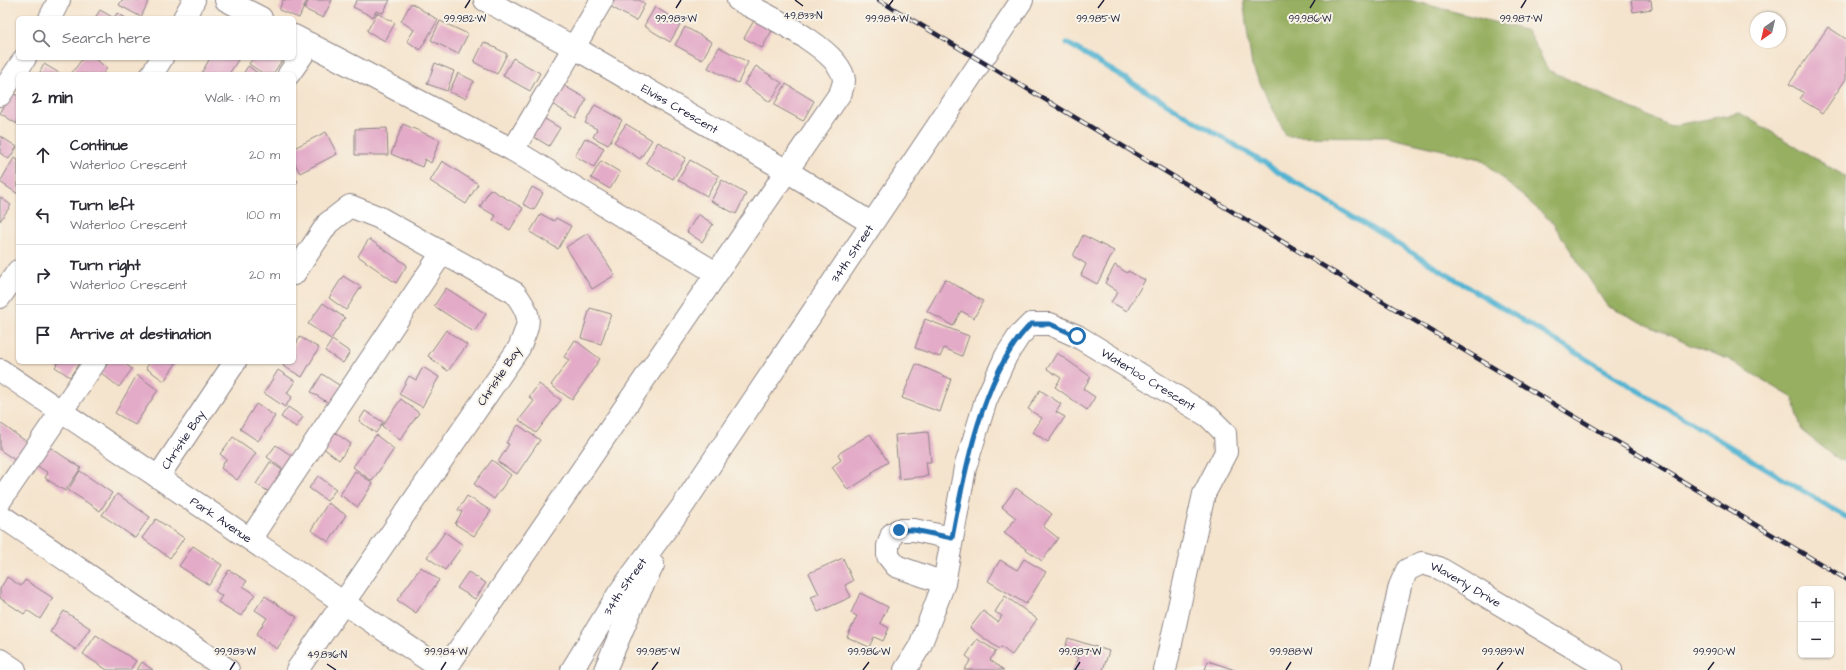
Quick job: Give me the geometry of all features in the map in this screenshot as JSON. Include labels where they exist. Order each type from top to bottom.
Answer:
[{"type":"street","points":[[51,16],[59,0]]},
{"type":"street","points":[[185,16],[194,0]]},
{"type":"street","points":[[226,0],[256,16]]},
{"type":"street","name":"Elviss Crescent","points":[[485,0],[574,48],[787,171],[872,224]]},
{"type":"street","points":[[513,150],[602,0]]},
{"type":"street","points":[[444,670],[841,92],[844,81],[841,70],[832,58],[813,42],[738,0]]},
{"type":"street","name":"34th Street","points":[[572,670],[619,593],[682,507],[1022,0]]},
{"type":"street","points":[[296,56],[302,40],[513,150],[716,273]]},
{"type":"street","points":[[0,95],[24,60]]},
{"type":"street","points":[[153,72],[161,60]]},
{"type":"street","points":[[290,72],[294,60]]},
{"type":"street","name":"Christie Bay","points":[[296,271],[328,224],[350,206],[378,217],[515,293],[526,309],[528,326],[519,348],[297,670]]},
{"type":"street","points":[[250,539],[442,253]]},
{"type":"street","points":[[0,297],[16,274]]},
{"type":"street","name":"Waterloo Crescent","points":[[905,670],[920,646],[944,583],[965,468],[986,400],[1006,356],[1019,336],[1031,324],[1050,324],[1077,336],[1208,416],[1225,432],[1226,452],[1204,494],[1164,670]]},
{"type":"street","points":[[0,501],[93,364]]},
{"type":"street","name":"Christie Bay","points":[[158,477],[234,364]]},
{"type":"street","name":"Park Avenue","points":[[0,370],[444,670]]},
{"type":"street","name":"34th Street","points":[[605,670],[634,602],[682,507]]},
{"type":"street","points":[[0,515],[228,670]]},
{"type":"street","points":[[944,583],[896,566],[888,556],[888,546],[892,534],[899,530],[914,530],[952,538]]},
{"type":"street","name":"Waverly Drive","points":[[1381,670],[1400,586],[1407,570],[1422,563],[1439,568],[1611,670]]},
{"type":"street","points":[[0,660],[15,670]]},
{"type":"green space","points":[[1243,0],[1409,0],[1528,31],[1548,70],[1670,126],[1740,113],[1846,177],[1846,460],[1838,459],[1802,431],[1793,398],[1728,359],[1690,345],[1607,306],[1552,222],[1481,159],[1387,137],[1286,136],[1252,66]]},
{"type":"building","points":[[122,0],[149,0],[141,16],[119,5]]},
{"type":"building","points":[[283,0],[307,0],[299,18],[279,10]]},
{"type":"building","points":[[309,0],[332,0],[323,18],[304,9]]},
{"type":"building","points":[[357,0],[390,0],[383,13],[376,11],[373,17],[353,7]]},
{"type":"building","points":[[611,0],[639,0],[645,4],[636,21],[608,5]]},
{"type":"building","points":[[1631,0],[1651,0],[1652,9],[1633,12]]},
{"type":"building","points":[[411,3],[438,20],[420,50],[407,41],[414,30],[401,21]]},
{"type":"building","points":[[655,7],[681,23],[670,42],[644,26]]},
{"type":"building","points":[[100,10],[110,16],[96,16]]},
{"type":"building","points":[[117,13],[122,16],[115,16]]},
{"type":"building","points":[[377,13],[395,23],[385,41],[367,31]]},
{"type":"building","points":[[756,17],[774,27],[762,48],[744,38]]},
{"type":"building","points":[[440,21],[468,34],[458,54],[431,40]]},
{"type":"building","points":[[685,27],[712,42],[702,60],[675,45]]},
{"type":"building","points":[[1828,27],[1846,39],[1846,79],[1823,113],[1800,99],[1804,93],[1789,84]]},
{"type":"building","points":[[484,42],[507,54],[497,74],[474,62]]},
{"type":"building","points":[[719,47],[748,62],[738,83],[708,68]]},
{"type":"building","points":[[513,58],[540,73],[530,91],[503,76]]},
{"type":"building","points":[[82,60],[97,60],[107,68],[104,72],[72,72]]},
{"type":"building","points":[[209,60],[238,60],[230,72],[202,72]]},
{"type":"building","points":[[252,60],[282,60],[274,72],[261,72],[249,64]]},
{"type":"building","points":[[435,63],[454,71],[447,91],[427,84]]},
{"type":"building","points":[[44,64],[58,72],[40,72]]},
{"type":"building","points":[[248,66],[256,72],[244,72]]},
{"type":"building","points":[[756,66],[782,83],[770,102],[744,84]]},
{"type":"building","points":[[458,73],[474,81],[465,98],[449,92]]},
{"type":"building","points":[[561,84],[587,99],[576,118],[550,103]]},
{"type":"building","points":[[786,84],[814,101],[803,121],[774,105]]},
{"type":"building","points":[[13,93],[16,95],[16,123],[0,113]]},
{"type":"building","points":[[595,105],[622,120],[608,145],[593,137],[597,129],[585,123]]},
{"type":"building","points":[[540,116],[560,128],[549,146],[529,134]]},
{"type":"building","points":[[403,124],[440,140],[431,163],[425,159],[422,167],[391,154]]},
{"type":"building","points":[[626,124],[652,140],[640,159],[614,142]]},
{"type":"building","points":[[387,128],[388,155],[355,155],[355,129]]},
{"type":"building","points":[[326,132],[337,154],[300,173],[296,166],[296,147]]},
{"type":"building","points":[[0,136],[16,146],[9,159],[0,153]]},
{"type":"building","points":[[585,138],[604,148],[594,167],[575,156]]},
{"type":"building","points":[[658,142],[686,158],[673,179],[646,163]]},
{"type":"building","points":[[14,158],[16,159],[16,193],[0,182]]},
{"type":"building","points":[[690,160],[719,176],[707,196],[678,180]]},
{"type":"building","points":[[442,161],[478,184],[466,204],[430,181]]},
{"type":"building","points":[[601,161],[620,172],[610,189],[591,178]]},
{"type":"building","points":[[722,180],[746,194],[736,214],[711,201]]},
{"type":"building","points":[[532,187],[543,193],[534,210],[523,204]]},
{"type":"building","points":[[490,189],[523,208],[510,230],[493,220],[496,216],[480,207]]},
{"type":"building","points":[[0,197],[11,205],[0,221]]},
{"type":"building","points":[[541,214],[554,221],[556,218],[571,226],[558,249],[530,232]]},
{"type":"building","points":[[698,214],[713,224],[702,242],[687,232]]},
{"type":"building","points":[[588,233],[615,275],[592,289],[566,247]]},
{"type":"building","points":[[1083,235],[1114,251],[1097,284],[1081,275],[1086,264],[1073,256]]},
{"type":"building","points":[[369,239],[407,265],[396,283],[358,256]]},
{"type":"building","points":[[1115,265],[1127,273],[1128,271],[1145,280],[1127,311],[1111,302],[1118,292],[1105,283]]},
{"type":"building","points":[[343,276],[361,287],[346,310],[329,298]]},
{"type":"building","points":[[945,279],[983,301],[974,318],[961,311],[953,326],[927,311]]},
{"type":"building","points":[[446,288],[486,314],[474,332],[434,306]]},
{"type":"building","points":[[323,303],[345,318],[331,339],[308,324]]},
{"type":"building","points":[[590,308],[611,314],[601,344],[581,338]]},
{"type":"building","points":[[925,319],[969,336],[962,356],[944,348],[940,357],[915,348]]},
{"type":"building","points":[[446,330],[467,345],[448,371],[428,356]]},
{"type":"building","points":[[300,337],[319,348],[302,377],[283,366],[284,364],[296,364],[296,344]]},
{"type":"building","points":[[332,340],[350,352],[343,363],[325,351]]},
{"type":"building","points":[[575,340],[600,359],[572,400],[551,385],[569,360],[564,357]]},
{"type":"building","points":[[1057,353],[1091,377],[1083,389],[1095,397],[1087,410],[1055,387],[1061,378],[1047,369]]},
{"type":"building","points":[[57,364],[78,364],[70,377],[55,367]]},
{"type":"building","points":[[108,364],[126,364],[132,369],[119,387],[101,373]]},
{"type":"building","points":[[149,364],[176,364],[164,381],[146,368]]},
{"type":"building","points":[[916,364],[951,379],[940,412],[902,398]]},
{"type":"building","points":[[423,367],[439,377],[422,407],[399,394],[409,376],[416,380]]},
{"type":"building","points":[[278,370],[295,381],[287,393],[292,397],[285,407],[264,393]]},
{"type":"building","points":[[322,374],[342,387],[330,404],[311,392]]},
{"type":"building","points":[[137,375],[158,390],[135,425],[115,413]]},
{"type":"building","points":[[539,384],[561,400],[536,433],[519,420],[534,401],[529,397]]},
{"type":"building","points":[[1040,390],[1061,404],[1056,412],[1065,417],[1048,442],[1033,432],[1042,418],[1028,409]]},
{"type":"building","points":[[401,399],[419,413],[400,440],[382,426]]},
{"type":"building","points":[[256,404],[275,416],[258,441],[240,429]]},
{"type":"building","points":[[288,407],[303,417],[296,427],[281,417]]},
{"type":"building","points":[[365,411],[383,422],[376,433],[359,421]]},
{"type":"building","points":[[0,423],[27,442],[15,460],[0,450]]},
{"type":"building","points":[[518,425],[540,440],[517,474],[498,462],[509,444],[506,443]]},
{"type":"building","points":[[333,431],[351,444],[339,460],[322,447]]},
{"type":"building","points":[[928,432],[931,462],[926,462],[928,476],[899,479],[895,435]]},
{"type":"building","points":[[870,434],[888,462],[871,473],[873,474],[848,490],[832,467],[841,460],[838,454]]},
{"type":"building","points":[[376,435],[394,449],[372,481],[353,467]]},
{"type":"building","points":[[233,437],[256,453],[237,480],[221,468],[226,459],[220,454]]},
{"type":"building","points":[[276,445],[295,458],[285,471],[267,457]]},
{"type":"building","points":[[48,446],[81,468],[65,491],[45,478],[48,473],[36,465]]},
{"type":"building","points":[[492,460],[511,475],[494,499],[474,484]]},
{"type":"building","points":[[270,462],[285,472],[271,493],[256,484]]},
{"type":"building","points":[[80,471],[112,493],[100,511],[68,490]]},
{"type":"building","points":[[355,471],[373,483],[358,507],[340,495]]},
{"type":"building","points":[[318,476],[336,489],[327,501],[309,488]]},
{"type":"building","points":[[1016,488],[1052,514],[1043,526],[1058,538],[1042,561],[1004,533],[1016,518],[1002,507]]},
{"type":"building","points":[[117,494],[150,517],[135,538],[102,515]]},
{"type":"building","points":[[467,496],[491,511],[474,536],[455,524],[462,512],[458,510]]},
{"type":"building","points":[[328,503],[346,515],[329,542],[311,530]]},
{"type":"building","points":[[156,519],[184,538],[170,558],[142,538]]},
{"type":"building","points":[[445,532],[463,545],[445,570],[427,557]]},
{"type":"building","points":[[193,546],[222,565],[209,585],[179,566]]},
{"type":"building","points":[[843,558],[853,581],[845,585],[851,597],[818,612],[811,597],[819,594],[809,573]]},
{"type":"building","points":[[1024,559],[1046,572],[1026,604],[988,581],[1000,560],[1017,570]]},
{"type":"building","points":[[421,567],[439,580],[416,613],[397,600]]},
{"type":"building","points":[[229,570],[247,581],[243,586],[255,594],[241,616],[218,602],[222,596],[215,591]]},
{"type":"building","points":[[468,572],[486,583],[475,599],[457,588]]},
{"type":"building","points":[[7,577],[21,586],[25,580],[53,598],[40,619],[27,610],[24,614],[0,598],[0,589]]},
{"type":"building","points":[[860,593],[888,607],[880,623],[889,628],[883,641],[874,637],[869,647],[847,637],[857,616],[851,613]]},
{"type":"building","points":[[265,596],[297,617],[277,649],[256,635],[267,618],[255,610]]},
{"type":"building","points":[[1005,596],[1037,619],[1012,655],[1001,647],[999,649],[970,628],[983,611],[998,622],[1002,616],[995,612]]},
{"type":"building","points":[[64,611],[90,628],[76,650],[50,632]]},
{"type":"building","points":[[96,635],[136,661],[130,670],[107,670],[83,654]]},
{"type":"building","points":[[1068,638],[1109,651],[1103,670],[1073,670],[1078,657],[1064,652]]},
{"type":"building","points":[[977,639],[996,651],[990,660],[1004,670],[964,670],[971,660],[966,656]]},
{"type":"building","points":[[1208,661],[1235,670],[1205,670]]},
{"type":"building","points":[[142,662],[153,670],[137,670]]},
{"type":"waterway","points":[[1067,43],[1846,517]]},
{"type":"railway","points":[[879,0],[1846,579]]},
{"type":"route","points":[[899,530],[914,530],[952,538],[965,468],[986,400],[1006,356],[1019,336],[1031,324],[1050,324],[1077,336]]}]
